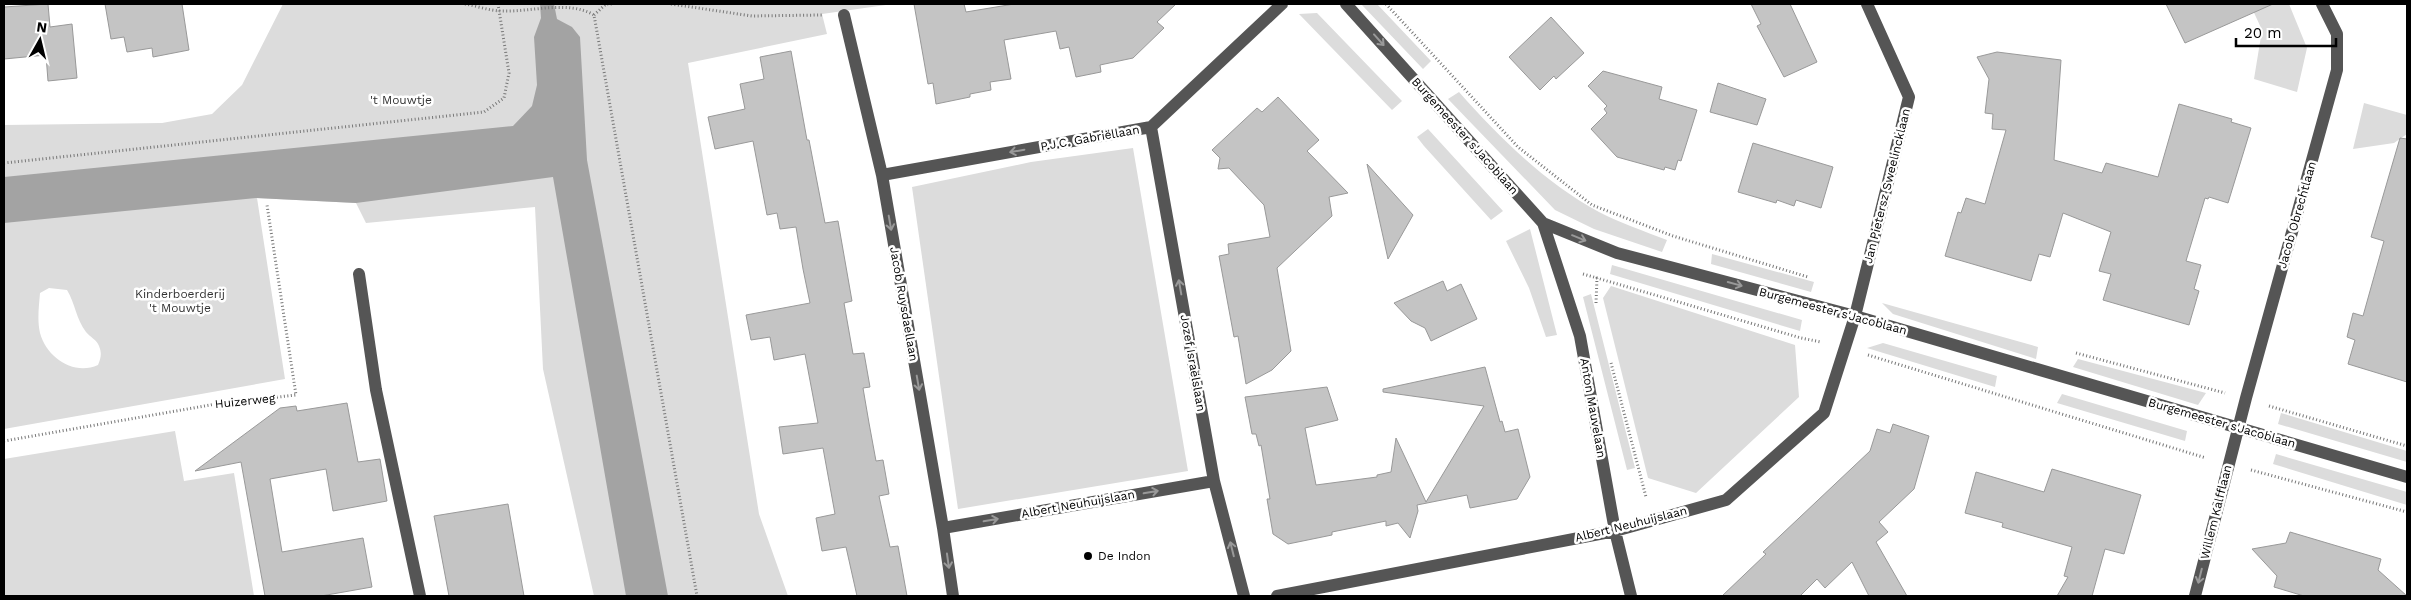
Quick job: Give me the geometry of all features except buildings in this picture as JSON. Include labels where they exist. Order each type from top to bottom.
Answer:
[{"type":"street","name":"P.J.C. Gabriëllaan","points":[[882,175],[1151,127],[1282,4]]},
{"type":"street","name":"Burgemeester s'Jacoblaan","points":[[1346,4],[1543,223],[1617,253],[1855,316],[2407,477]]},
{"type":"street","name":"Jan Pietersz Sweelincklaan","points":[[1855,316],[1909,97],[1867,4]]},
{"type":"street","name":"Jacob Obrechtlaan","points":[[2238,427],[2337,70],[2336,34],[2322,4]]},
{"type":"street","name":"Jacob Ruysdaellaan","points":[[844,15],[882,175],[953,596]]},
{"type":"street","name":"Jozef Israëlslaan","points":[[1151,127],[1214,481],[1244,596]]},
{"type":"street","name":"Anton Mauvelaan","points":[[1543,223],[1580,336],[1615,531],[1631,596]]},
{"type":"street","points":[[359,274],[376,390],[420,596]]},
{"type":"street","name":"Albert Neuhuijslaan","points":[[1277,596],[1615,531],[1726,500],[1824,413],[1855,316]]},
{"type":"street","name":"Willem Kalfflaan","points":[[2195,596],[2238,427]]},
{"type":"street","name":"Albert Neuhuijslaan","points":[[943,528],[1214,481]]},
{"type":"path","points":[[465,4],[500,12],[560,8],[584,9],[594,15],[697,596]]},
{"type":"path","points":[[4,163],[484,112],[504,98],[509,73],[498,4]]},
{"type":"path","points":[[594,15],[606,4],[614,4]]},
{"type":"path","points":[[671,4],[752,16],[844,15]]},
{"type":"path","name":"Huizerweg","points":[[4,441],[216,404],[296,395],[267,205]]},
{"type":"path","points":[[1598,312],[1596,302],[1597,278],[1801,338],[1845,346],[1865,354],[2228,464],[2407,512]]},
{"type":"path","points":[[1610,359],[1652,520]]},
{"type":"green space","name":"'t Mouwtje","points":[[283,4],[893,4],[822,14],[827,34],[688,63],[759,514],[788,596],[594,596],[543,369],[535,207],[366,223],[356,203],[257,198],[285,379],[4,429],[4,125],[162,123],[212,114],[242,85]],"holes":[[[49,288],[67,290],[83,327],[99,346],[101,356],[98,365],[80,368],[63,362],[49,350],[40,333],[38,313],[40,293]]]},
{"type":"green space","points":[[1361,4],[1377,4],[1431,61],[1423,69]]},
{"type":"green space","points":[[2250,4],[2289,4],[2307,48],[2297,92],[2254,79],[2262,30]]},
{"type":"green space","points":[[1317,13],[1402,101],[1392,110],[1299,14]]},
{"type":"green space","points":[[1459,92],[1490,126],[1541,173],[1599,212],[1667,240],[1662,252],[1594,229],[1555,210],[1448,99]]},
{"type":"green space","points":[[2364,103],[2407,115],[2407,134],[2394,143],[2353,149]]},
{"type":"green space","points":[[1428,129],[1503,211],[1491,220],[1417,137]]},
{"type":"green space","points":[[1133,148],[1188,471],[958,509],[912,187],[1031,162]]},
{"type":"green space","points":[[1530,229],[1557,335],[1546,337],[1529,288],[1506,241]]},
{"type":"green space","points":[[1712,254],[1814,282],[1811,292],[1711,264]]},
{"type":"green space","points":[[1612,265],[1802,320],[1800,331],[1610,274]]},
{"type":"green space","points":[[1611,286],[1795,345],[1799,397],[1696,493],[1648,478],[1603,298]]},
{"type":"green space","points":[[1591,294],[1635,468],[1627,470],[1583,297]]},
{"type":"green space","points":[[1882,303],[2038,347],[2036,359],[1893,314]]},
{"type":"green space","points":[[1883,343],[1997,376],[1995,387],[1867,348]]},
{"type":"green space","points":[[2078,359],[2206,393],[2198,405],[2073,367]]},
{"type":"green space","points":[[2062,394],[2187,431],[2185,441],[2057,403]]},
{"type":"green space","points":[[2281,413],[2407,451],[2407,462],[2278,424]]},
{"type":"green space","points":[[175,431],[184,481],[234,473],[254,596],[4,596],[4,459]]},
{"type":"green space","points":[[2276,454],[2407,492],[2407,505],[2273,464]]},
{"type":"shaded area","points":[[540,4],[554,4],[557,19],[572,27],[580,37],[587,160],[668,596],[626,596],[553,177],[356,203],[256,198],[4,223],[4,177],[513,126],[532,106],[537,85],[534,37],[541,18]]},
{"type":"place","name":"De Indon","points":[[1088,556]]},
{"type":"park label","name":"Kinderboerderij 't Mouwtje","points":[[180,301]]}]
